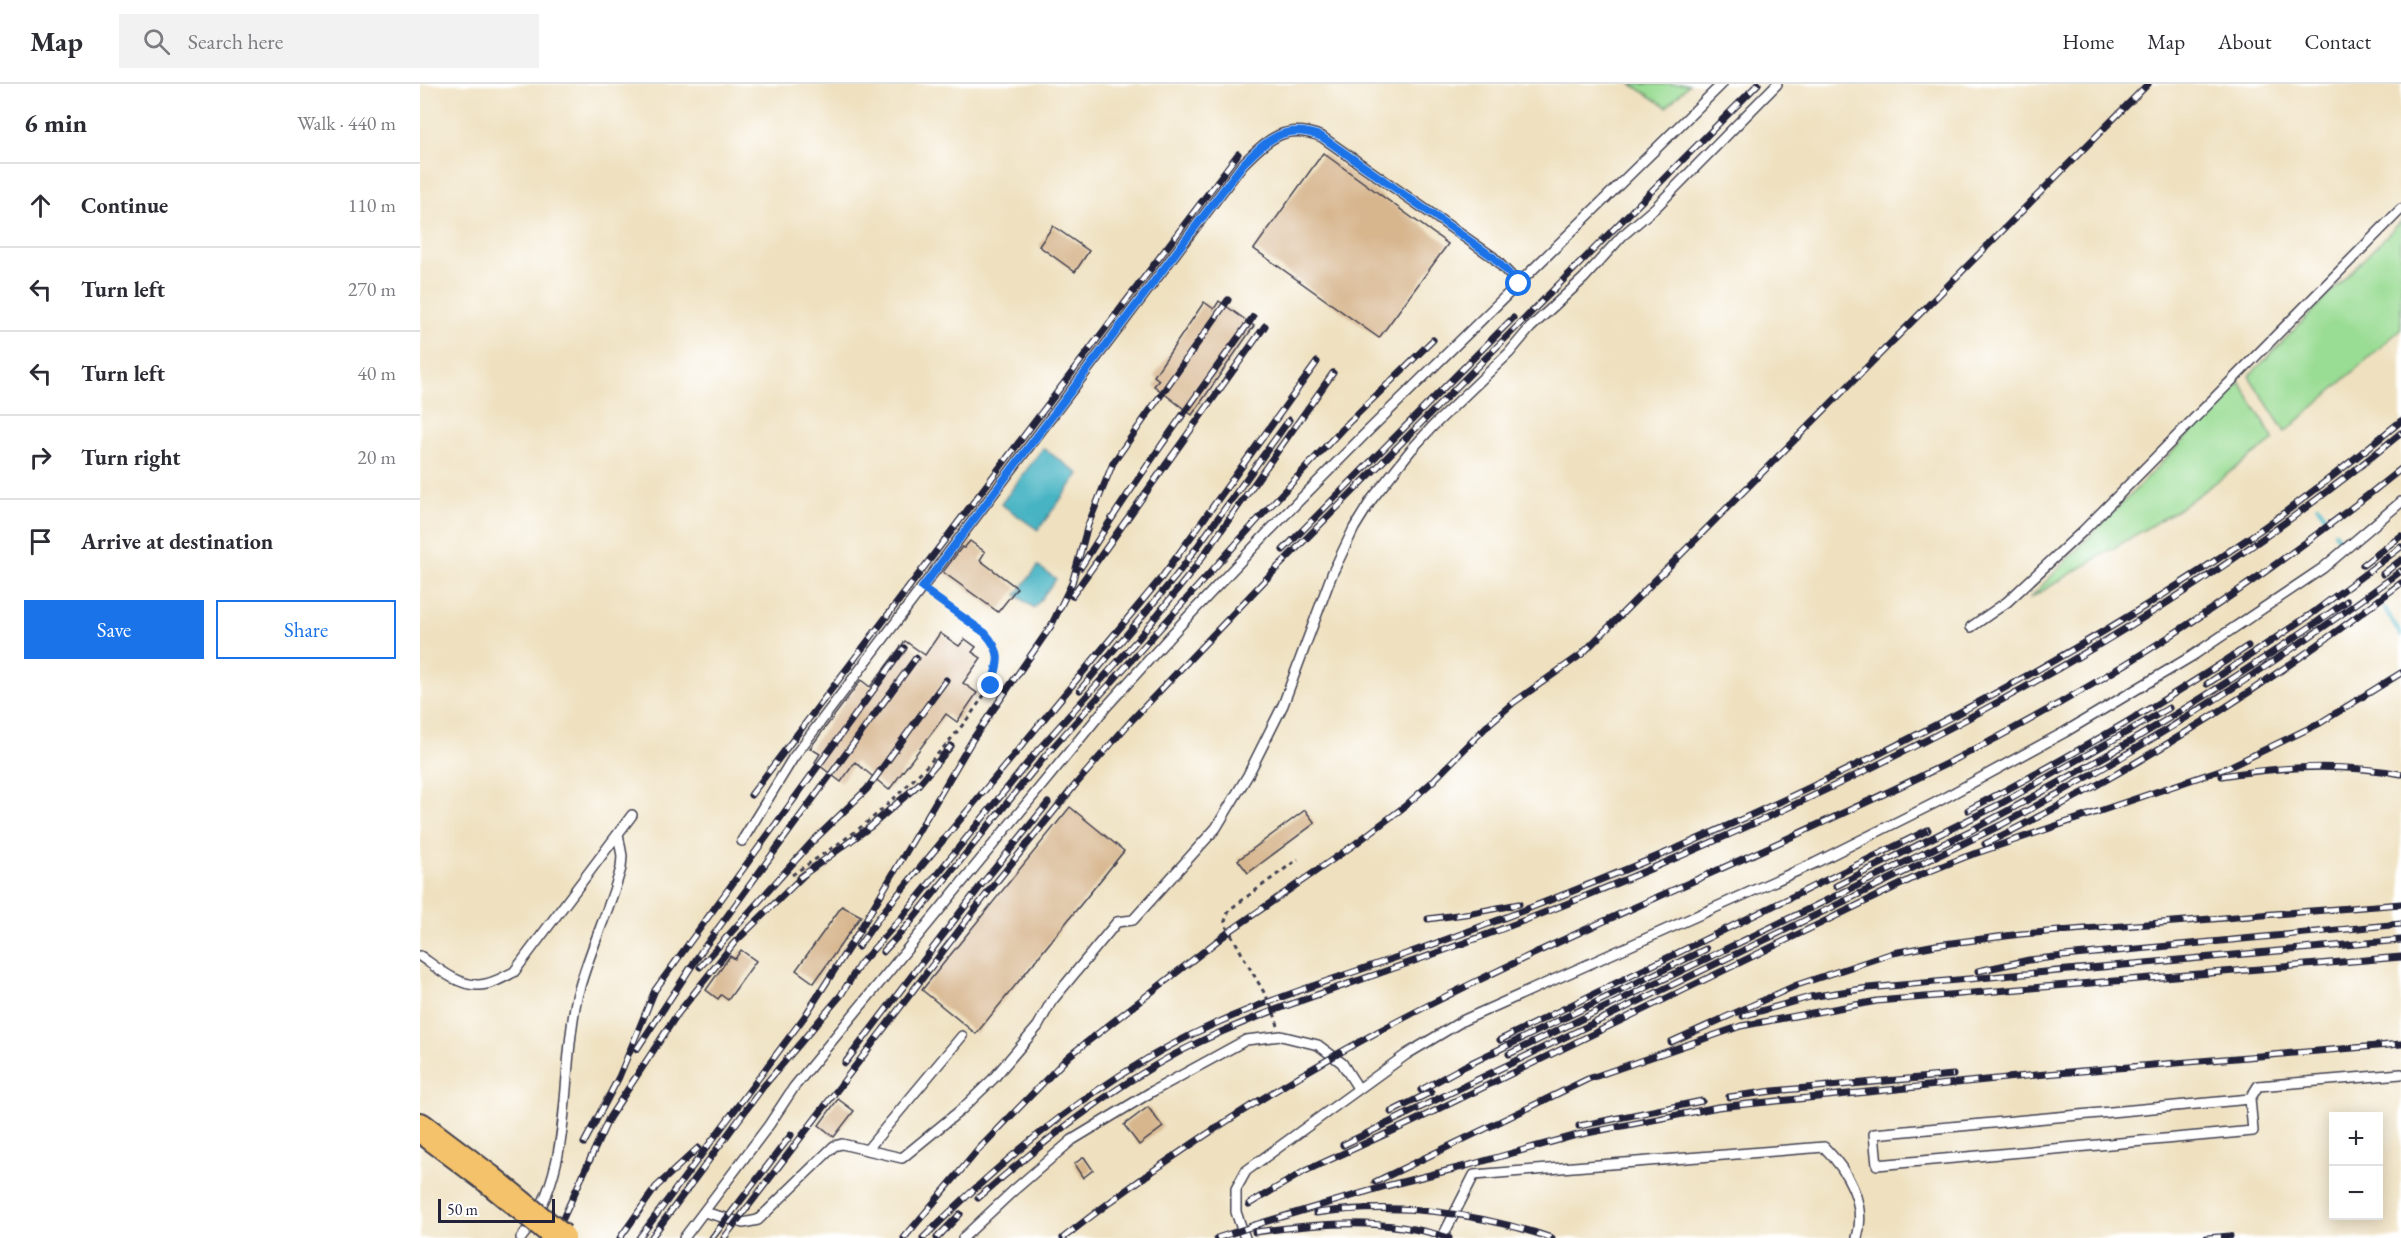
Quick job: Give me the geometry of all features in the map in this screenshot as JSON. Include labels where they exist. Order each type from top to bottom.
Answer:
[{"type":"main road","points":[[420,1127],[489,1179],[561,1238]]},
{"type":"lane","points":[[684,1238],[769,1125],[794,1087],[1106,707],[1270,530],[1722,84]]},
{"type":"lane","points":[[704,1212],[743,1223],[758,1220],[834,1146],[842,1144],[902,1158],[962,1110],[993,1079],[1038,1026],[1051,1002],[1117,922],[1133,920],[1216,828],[1248,776],[1283,705],[1332,574],[1354,528],[1372,499],[1433,426],[1509,353],[1530,328],[1584,278],[1622,236],[1656,207],[1777,84]]},
{"type":"lane","points":[[742,842],[793,758],[1243,164],[1260,147],[1291,131],[1306,130],[1322,137],[1493,257],[1519,284]]},
{"type":"lane","points":[[1971,627],[2007,602],[2083,531],[2401,209]]},
{"type":"lane","points":[[1245,1238],[1236,1212],[1236,1189],[1246,1171],[1407,1054],[1464,1020],[1815,863],[1935,803],[2065,732],[2192,656],[2323,568],[2401,502]]},
{"type":"lane","points":[[420,956],[448,975],[479,986],[514,972],[632,815]]},
{"type":"lane","points":[[521,1238],[532,1225],[546,1195],[558,1158],[569,1045],[577,997],[621,868],[622,856],[618,834]]},
{"type":"lane","points":[[867,1150],[962,1036]]},
{"type":"lane","points":[[963,1238],[1072,1140],[1153,1091],[1246,1040],[1281,1036],[1317,1045],[1342,1063],[1358,1088]]},
{"type":"lane","points":[[2250,1099],[1874,1134],[1878,1165],[2253,1131],[2250,1099],[2258,1086],[2401,1074]]},
{"type":"lane","points":[[1442,1238],[1474,1175],[1824,1147],[1838,1161],[1851,1181],[1859,1211],[1857,1238]]},
{"type":"path","points":[[792,875],[870,820],[906,788],[961,728],[991,686],[998,664],[998,651],[993,642],[985,633],[922,588]]},
{"type":"path","points":[[1281,1036],[1270,1001],[1246,962],[1235,938],[1224,924],[1229,910],[1298,859]]},
{"type":"green space","points":[[1631,84],[1689,84],[1667,107]]},
{"type":"green space","points":[[2401,221],[2401,329],[2285,432],[2249,376]]},
{"type":"green space","points":[[2240,382],[2274,440],[2180,508],[2029,599]]},
{"type":"water","points":[[1043,448],[1079,474],[1038,530],[1001,504]]},
{"type":"water","points":[[1038,566],[1056,579],[1034,608],[1016,595]]},
{"type":"building","points":[[1323,153],[1448,244],[1379,338],[1254,249]]},
{"type":"building","points":[[1053,226],[1089,251],[1075,272],[1039,246]]},
{"type":"building","points":[[1219,301],[1254,326],[1192,415],[1154,386],[1159,380],[1154,376],[1204,302],[1214,309]]},
{"type":"building","points":[[970,541],[985,552],[980,560],[1017,588],[998,612],[943,572],[962,547],[964,548]]},
{"type":"building","points":[[940,633],[959,646],[965,639],[976,647],[972,652],[981,658],[963,683],[977,693],[957,722],[946,714],[889,790],[855,762],[841,782],[815,762],[820,754],[810,748],[861,680],[870,687],[905,641],[925,655]]},
{"type":"building","points":[[1070,807],[1124,851],[976,1034],[922,990]]},
{"type":"building","points":[[1305,810],[1315,823],[1248,873],[1238,860]]},
{"type":"building","points":[[842,906],[861,916],[814,983],[796,970]]},
{"type":"building","points":[[741,950],[756,961],[728,1000],[721,995],[718,999],[706,990],[730,956],[735,959]]},
{"type":"building","points":[[838,1099],[854,1111],[834,1137],[819,1125]]},
{"type":"building","points":[[1148,1107],[1163,1127],[1139,1145],[1124,1125]]},
{"type":"building","points":[[1084,1157],[1093,1170],[1083,1178],[1074,1164]]},
{"type":"waterway","points":[[2318,506],[2326,518]]},
{"type":"waterway","points":[[2335,533],[2342,543]]},
{"type":"waterway","points":[[2385,609],[2401,635]]},
{"type":"railway","points":[[724,1238],[989,891],[1076,784],[1131,721],[1270,575],[1758,84]]},
{"type":"railway","points":[[904,1238],[978,1150],[1069,1056],[1230,931],[1404,807],[1513,703],[1582,654],[2148,84]]},
{"type":"railway","points":[[751,795],[1238,154]]},
{"type":"railway","points":[[639,1238],[805,1016],[858,933],[973,739],[1051,626],[1072,583],[1088,525],[1113,463],[1228,300]]},
{"type":"railway","points":[[1081,567],[1143,472],[1253,317]]},
{"type":"railway","points":[[1283,550],[1513,318]]},
{"type":"railway","points":[[1072,596],[1265,326]]},
{"type":"railway","points":[[883,952],[908,925],[1046,755],[1342,429],[1433,340]]},
{"type":"railway","points":[[858,947],[880,916],[1162,577],[1317,362]]},
{"type":"railway","points":[[651,1238],[763,1087],[841,995],[860,964],[903,916],[1038,750],[1138,639],[1191,573],[1333,373]]},
{"type":"railway","points":[[1080,690],[1176,576],[1289,420]]},
{"type":"railway","points":[[923,1238],[1031,1140],[1089,1096],[1150,1057],[1242,1012],[1473,930],[1647,861],[1753,814],[1893,747],[2032,673],[2166,593],[2275,520],[2401,421]]},
{"type":"railway","points":[[978,1198],[1076,1118],[1128,1082],[1183,1050],[1280,1008],[1438,953],[1553,909],[1715,841],[1921,743],[2022,689],[2121,631],[2218,570],[2311,504],[2401,433]]},
{"type":"railway","points":[[1063,1238],[1149,1174],[1237,1114],[1376,1033],[1488,975],[1886,793],[1952,761],[2070,697],[2240,590],[2295,551],[2401,469]]},
{"type":"railway","points":[[2363,565],[2401,536]]},
{"type":"railway","points":[[2207,684],[2310,615],[2401,547]]},
{"type":"railway","points":[[2383,574],[2401,560]]},
{"type":"railway","points":[[1343,1145],[2001,825],[2105,767],[2206,706],[2401,571]]},
{"type":"railway","points":[[1985,844],[2093,787],[2199,724],[2302,656],[2401,583]]},
{"type":"railway","points":[[1509,1054],[1972,830],[2021,804],[2210,693],[2347,601]]},
{"type":"railway","points":[[1968,810],[2110,732],[2248,646]]},
{"type":"railway","points":[[584,1143],[619,1077],[655,990],[904,648]]},
{"type":"railway","points":[[637,1049],[703,949],[916,658]]},
{"type":"railway","points":[[1249,1204],[1305,1171],[1412,1122],[1920,875],[1965,857],[2229,767],[2320,723],[2401,673]]},
{"type":"railway","points":[[700,967],[811,843],[867,789],[946,680]]},
{"type":"railway","points":[[1836,886],[2002,803],[2169,708]]},
{"type":"railway","points":[[799,878],[870,827],[919,784],[951,746]]},
{"type":"railway","points":[[2222,776],[2311,767],[2356,768],[2401,774]]},
{"type":"railway","points":[[845,1063],[982,884],[1048,803]]},
{"type":"railway","points":[[1500,1040],[1928,830]]},
{"type":"railway","points":[[554,1238],[609,1118],[676,1016],[734,943],[805,874]]},
{"type":"railway","points":[[1428,919],[1519,904]]},
{"type":"railway","points":[[1671,1042],[1797,985],[1893,953],[2021,934],[2401,904]]},
{"type":"railway","points":[[1978,971],[2029,960],[2064,956],[2401,924]]},
{"type":"railway","points":[[1743,1016],[1810,997],[1868,988],[2401,940]]},
{"type":"railway","points":[[1421,1090],[1463,1067],[1706,949]]},
{"type":"railway","points":[[1375,1182],[1588,1079],[1741,1026],[1877,1001],[2401,957]]},
{"type":"railway","points":[[1251,1226],[1386,1186],[1577,1135],[1718,1107],[2046,1074],[2401,1044]]},
{"type":"railway","points":[[1729,1097],[1953,1075]]},
{"type":"railway","points":[[1391,1112],[1431,1092]]},
{"type":"railway","points":[[1579,1126],[1702,1101]]},
{"type":"railway","points":[[712,1238],[791,1135]]},
{"type":"railway","points":[[620,1238],[656,1187],[698,1148]]},
{"type":"railway","points":[[1316,1213],[1376,1209],[1435,1212],[1493,1222],[1552,1238]]},
{"type":"railway","points":[[937,1238],[960,1214]]},
{"type":"railway","points":[[1255,1232],[1329,1224],[1377,1224],[1425,1231],[1449,1238]]},
{"type":"railway","points":[[1217,1238],[1257,1225]]},
{"type":"railway","points":[[2207,1238],[2230,1236]]},
{"type":"route","points":[[991,686],[998,664],[998,651],[993,642],[985,633],[922,588],[1243,164],[1260,147],[1291,131],[1306,130],[1322,137],[1493,257],[1519,284]]}]
